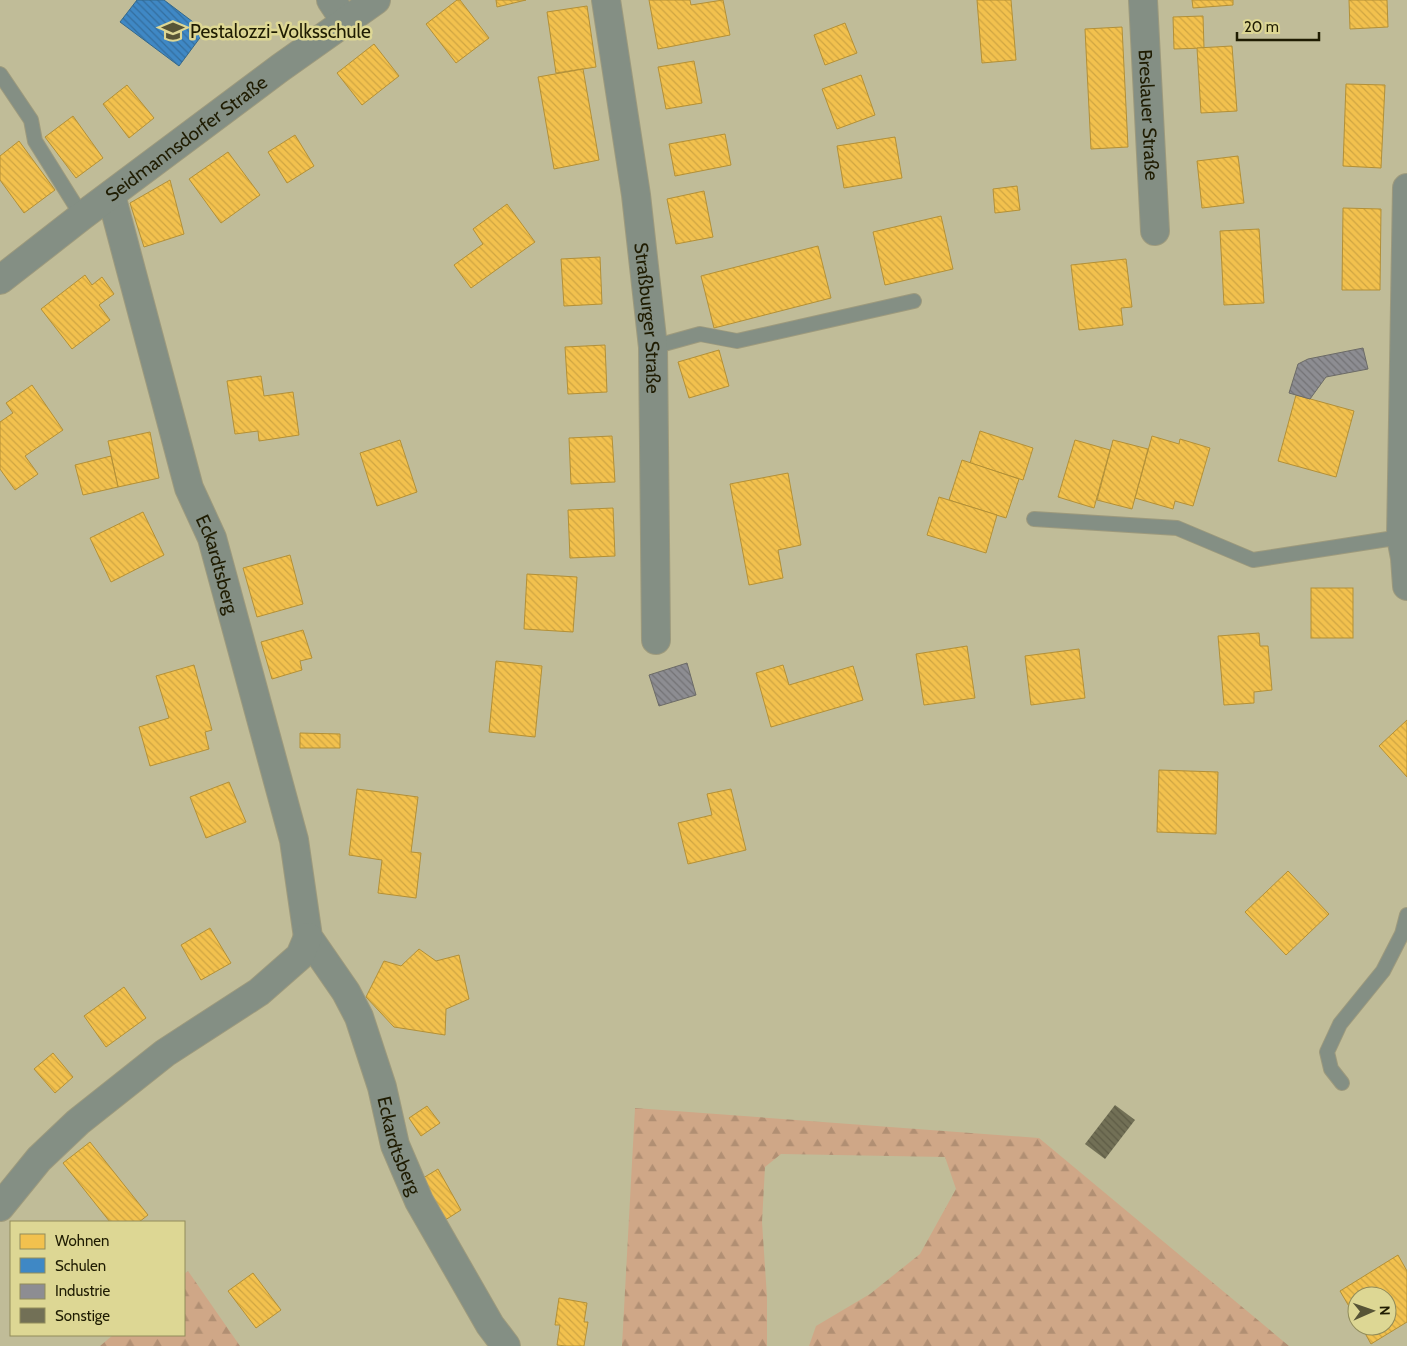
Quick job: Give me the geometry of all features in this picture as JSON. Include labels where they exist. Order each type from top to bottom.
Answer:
[{"type":"street","name":"Seidmannsdorfer Straße","points":[[0,280],[82,216],[280,68],[338,11],[376,0]]},
{"type":"street","name":"Straßburger Straße","points":[[606,0],[636,195],[652,346],[656,640]]},
{"type":"street","name":"Breslauer Straße","points":[[1142,0],[1154,231]]},
{"type":"street","points":[[1406,574],[1401,537],[1407,188]]},
{"type":"street","name":"Eckardtsberg","points":[[111,195],[189,488],[212,538],[291,830],[308,938],[346,992],[359,1017],[382,1087],[395,1145],[419,1201],[490,1325],[506,1346]]},
{"type":"street","points":[[0,1207],[39,1159],[78,1122],[165,1053],[259,992],[300,956],[308,938]]},
{"type":"lane","points":[[0,74],[31,120],[35,140],[82,216]]},
{"type":"lane","points":[[652,346],[700,334],[737,341],[914,301]]},
{"type":"lane","points":[[1034,519],[1177,528],[1253,560],[1401,537]]},
{"type":"lane","points":[[1342,1083],[1331,1069],[1327,1052],[1340,1024],[1383,970],[1402,934],[1407,915]]},
{"type":"green space","points":[[635,1108],[1039,1138],[1289,1346],[809,1346],[816,1326],[870,1294],[920,1254],[956,1189],[945,1157],[781,1154],[765,1167],[762,1222],[767,1297],[767,1346],[622,1346]]},
{"type":"green space","points":[[188,1271],[240,1346],[100,1346],[112,1336],[185,1336],[185,1273]]},
{"type":"building: Wohnen","points":[[457,0],[460,0],[489,38],[456,63],[426,24]]},
{"type":"building: Wohnen","points":[[496,0],[526,0],[497,7]]},
{"type":"building: Wohnen","points":[[649,0],[690,0],[691,5],[723,0],[730,35],[658,49]]},
{"type":"building: Wohnen","points":[[977,0],[1011,0],[1016,60],[982,63]]},
{"type":"building: Wohnen","points":[[1192,0],[1233,0],[1233,5],[1193,8]]},
{"type":"building: Wohnen","points":[[1349,0],[1387,0],[1388,27],[1350,29]]},
{"type":"building: Wohnen","points":[[587,6],[596,67],[556,73],[547,12]]},
{"type":"building: Wohnen","points":[[1203,16],[1204,48],[1174,49],[1173,17]]},
{"type":"building: Wohnen","points":[[845,23],[857,53],[825,65],[814,35]]},
{"type":"building: Wohnen","points":[[1122,27],[1128,147],[1091,149],[1085,29]]},
{"type":"building: Wohnen","points":[[374,44],[399,76],[362,105],[337,73]]},
{"type":"building: Wohnen","points":[[1232,46],[1237,111],[1201,113],[1197,48]]},
{"type":"building: Wohnen","points":[[694,61],[702,103],[666,109],[658,67]]},
{"type":"building: Wohnen","points":[[583,69],[599,160],[554,169],[538,77]]},
{"type":"building: Wohnen","points":[[861,75],[875,115],[837,129],[822,89]]},
{"type":"building: Wohnen","points":[[1346,84],[1385,85],[1381,168],[1343,166]]},
{"type":"building: Wohnen","points":[[127,85],[154,118],[129,138],[103,104]]},
{"type":"building: Wohnen","points":[[73,116],[103,158],[76,178],[45,137]]},
{"type":"building: Wohnen","points":[[725,134],[731,165],[675,176],[669,144]]},
{"type":"building: Wohnen","points":[[295,135],[314,166],[287,183],[268,152]]},
{"type":"building: Wohnen","points":[[895,137],[902,178],[844,188],[837,146]]},
{"type":"building: Wohnen","points":[[19,141],[55,190],[24,213],[0,180],[0,156]]},
{"type":"building: Wohnen","points":[[228,152],[260,195],[221,223],[189,179]]},
{"type":"building: Wohnen","points":[[1238,156],[1244,203],[1202,208],[1197,161]]},
{"type":"building: Wohnen","points":[[170,180],[184,234],[144,247],[130,203]]},
{"type":"building: Wohnen","points":[[1017,186],[1020,210],[995,213],[993,189]]},
{"type":"building: Wohnen","points":[[704,191],[713,237],[676,244],[667,199]]},
{"type":"building: Wohnen","points":[[507,204],[535,242],[471,288],[454,265],[483,244],[473,229]]},
{"type":"building: Wohnen","points":[[1343,208],[1381,209],[1380,290],[1342,290]]},
{"type":"building: Wohnen","points":[[941,216],[953,269],[885,285],[873,232]]},
{"type":"building: Wohnen","points":[[1259,229],[1264,303],[1224,305],[1220,231]]},
{"type":"building: Wohnen","points":[[818,246],[831,298],[714,328],[701,276]]},
{"type":"building: Wohnen","points":[[600,257],[602,304],[564,306],[561,259]]},
{"type":"building: Wohnen","points":[[1126,259],[1132,307],[1121,308],[1123,325],[1079,330],[1071,265]]},
{"type":"building: Wohnen","points":[[85,275],[92,285],[102,277],[114,294],[99,305],[110,320],[72,349],[41,309]]},
{"type":"building: Wohnen","points":[[605,345],[607,392],[568,394],[565,347]]},
{"type":"building: Wohnen","points":[[719,350],[729,386],[689,398],[678,362]]},
{"type":"building: Wohnen","points":[[261,376],[264,396],[293,392],[299,435],[259,441],[258,431],[235,434],[227,381]]},
{"type":"building: Wohnen","points":[[32,385],[63,430],[25,456],[38,474],[15,490],[0,469],[0,422],[13,413],[6,403]]},
{"type":"building: Wohnen","points":[[1296,395],[1354,411],[1336,477],[1278,461]]},
{"type":"building: Wohnen","points":[[980,431],[1033,448],[1023,480],[970,463]]},
{"type":"building: Wohnen","points":[[150,432],[159,478],[118,487],[108,441]]},
{"type":"building: Wohnen","points":[[612,436],[615,482],[571,484],[569,438]]},
{"type":"building: Wohnen","points":[[1152,436],[1179,444],[1180,439],[1210,448],[1193,506],[1175,501],[1173,509],[1135,498]]},
{"type":"building: Wohnen","points":[[400,440],[417,492],[377,506],[360,453]]},
{"type":"building: Wohnen","points":[[1075,440],[1110,450],[1094,508],[1058,497]]},
{"type":"building: Wohnen","points":[[1113,440],[1148,449],[1132,509],[1097,500]]},
{"type":"building: Wohnen","points":[[111,456],[118,487],[83,495],[75,465]]},
{"type":"building: Wohnen","points":[[962,460],[1019,479],[1006,518],[949,500]]},
{"type":"building: Wohnen","points":[[788,473],[801,545],[778,550],[783,578],[749,585],[730,484]]},
{"type":"building: Wohnen","points":[[939,497],[997,515],[986,553],[927,535]]},
{"type":"building: Wohnen","points":[[613,508],[615,556],[570,558],[568,510]]},
{"type":"building: Wohnen","points":[[143,512],[164,555],[111,582],[90,538]]},
{"type":"building: Wohnen","points":[[290,555],[303,604],[257,617],[243,568]]},
{"type":"building: Wohnen","points":[[527,574],[577,577],[573,632],[524,629]]},
{"type":"building: Wohnen","points":[[1311,588],[1353,588],[1353,638],[1311,638]]},
{"type":"building: Wohnen","points":[[303,630],[312,658],[300,661],[302,670],[272,679],[261,642]]},
{"type":"building: Wohnen","points":[[1259,633],[1260,646],[1268,646],[1272,690],[1254,692],[1254,703],[1224,705],[1218,636]]},
{"type":"building: Wohnen","points":[[967,646],[975,698],[924,705],[916,654]]},
{"type":"building: Wohnen","points":[[1079,649],[1085,698],[1031,705],[1025,656]]},
{"type":"building: Wohnen","points":[[496,661],[542,666],[535,737],[489,732]]},
{"type":"building: Wohnen","points":[[194,665],[212,730],[205,732],[209,749],[150,766],[139,727],[169,718],[156,676]]},
{"type":"building: Wohnen","points":[[783,665],[789,685],[853,666],[863,700],[771,727],[756,673]]},
{"type":"building: Wohnen","points":[[1407,720],[1407,777],[1379,746]]},
{"type":"building: Wohnen","points":[[300,733],[340,734],[340,748],[300,748]]},
{"type":"building: Wohnen","points":[[1159,770],[1218,772],[1216,834],[1157,832]]},
{"type":"building: Wohnen","points":[[229,782],[246,822],[206,838],[190,797]]},
{"type":"building: Wohnen","points":[[357,789],[418,797],[411,852],[421,853],[416,898],[378,893],[382,860],[349,855]]},
{"type":"building: Wohnen","points":[[731,789],[746,850],[688,864],[678,823],[712,815],[707,794]]},
{"type":"building: Wohnen","points":[[1288,871],[1329,914],[1286,955],[1245,912]]},
{"type":"building: Wohnen","points":[[210,928],[231,963],[201,980],[181,945]]},
{"type":"building: Wohnen","points":[[419,949],[436,961],[459,955],[469,999],[446,1009],[445,1035],[394,1027],[366,997],[384,961],[401,966]]},
{"type":"building: Wohnen","points":[[124,987],[146,1018],[106,1047],[84,1016]]},
{"type":"building: Wohnen","points":[[53,1053],[73,1077],[55,1093],[34,1069]]},
{"type":"building: Wohnen","points":[[427,1106],[440,1123],[421,1136],[409,1118]]},
{"type":"building: Wohnen","points":[[90,1142],[148,1215],[140,1221],[109,1221],[63,1163]]},
{"type":"building: Wohnen","points":[[438,1169],[461,1210],[442,1222],[418,1181]]},
{"type":"building: Wohnen","points":[[1398,1255],[1407,1271],[1407,1322],[1397,1328],[1397,1286],[1348,1286]]},
{"type":"building: Wohnen","points":[[253,1273],[281,1310],[256,1328],[228,1291]]},
{"type":"building: Wohnen","points":[[1347,1287],[1347,1303],[1340,1291]]},
{"type":"building: Wohnen","points":[[559,1298],[587,1303],[584,1322],[588,1322],[584,1346],[557,1345],[560,1325],[555,1325]]},
{"type":"building: Wohnen","points":[[1367,1336],[1384,1336],[1371,1344]]},
{"type":"building: Schulen","points":[[137,0],[164,0],[205,31],[179,66],[120,22]]},
{"type":"building: Industrie","points":[[1363,348],[1368,369],[1326,377],[1310,399],[1289,393],[1298,364],[1308,359]]},
{"type":"building: Industrie","points":[[687,663],[696,695],[659,706],[649,675]]},
{"type":"building: Sonstige","points":[[1115,1105],[1135,1120],[1105,1159],[1085,1144]]},
{"type":"place","name":"Pestalozzi-Volksschule","points":[[173,31]]}]
